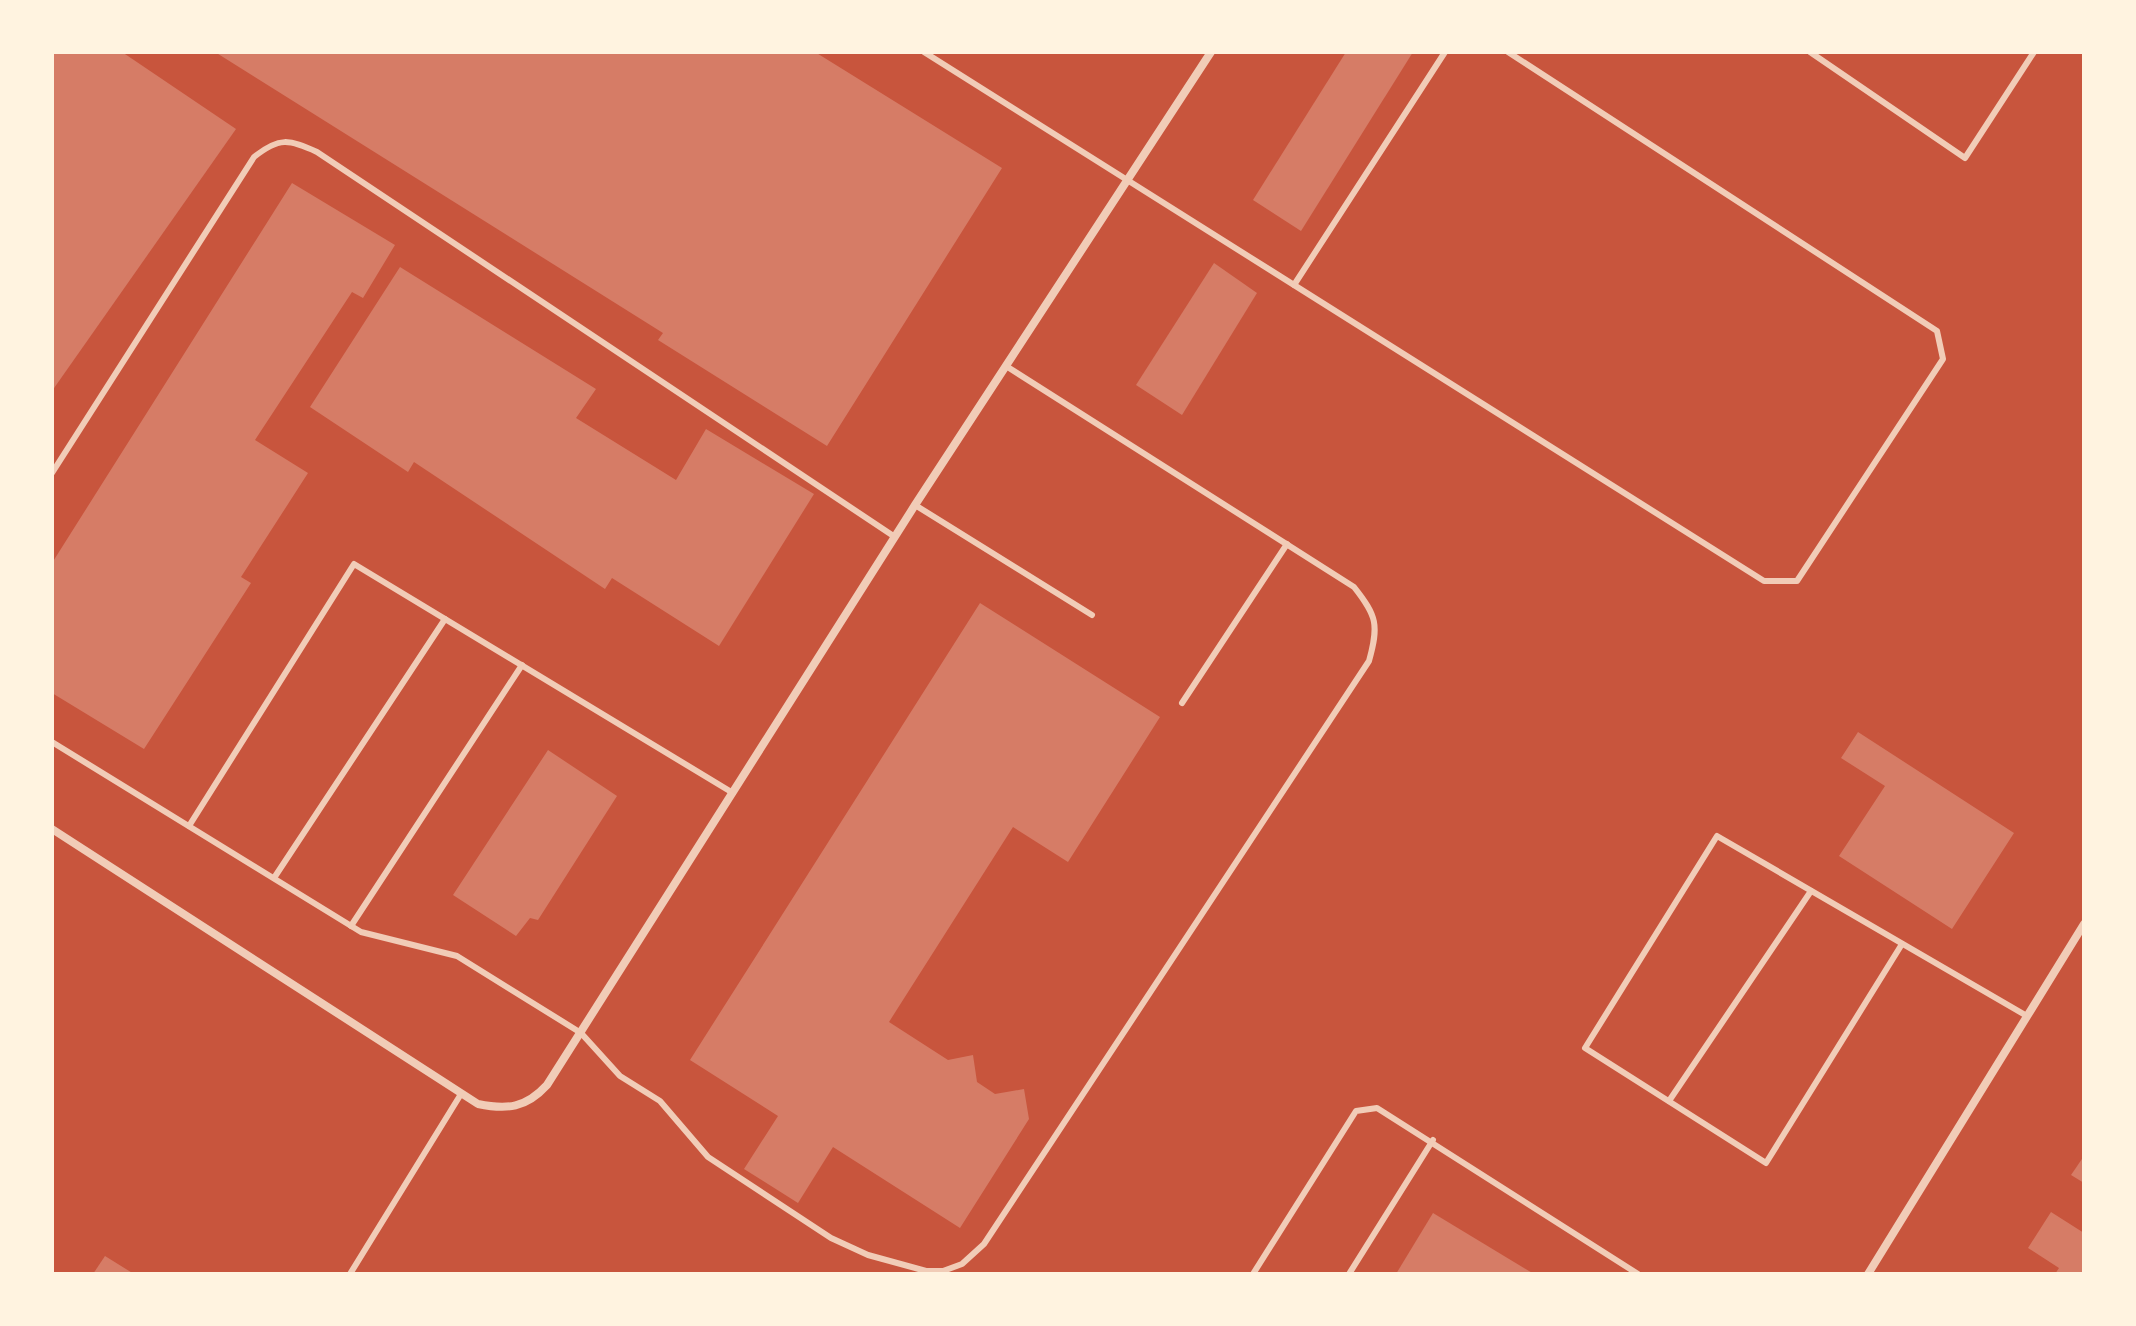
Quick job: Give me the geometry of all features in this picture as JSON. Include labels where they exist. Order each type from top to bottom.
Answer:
[{"type":"street","points":[[52,829],[478,1104],[516,1107],[537,1096],[581,1033],[915,505],[1211,52]]},
{"type":"street","points":[[1868,1274],[2084,924]]},
{"type":"lane","points":[[924,52],[1764,581],[1797,581],[1943,359],[1937,331],[1508,52]]},
{"type":"lane","points":[[1294,285],[1445,52]]},
{"type":"lane","points":[[1810,52],[1965,158],[2034,52]]},
{"type":"lane","points":[[52,473],[254,157],[271,143],[295,142],[317,152],[895,537]]},
{"type":"lane","points":[[52,742],[361,932],[457,956],[581,1033],[620,1076],[660,1101],[708,1157],[831,1238],[868,1255],[926,1271],[943,1271],[962,1264],[984,1244],[1369,661],[1377,632],[1371,609],[1354,587],[1006,366]]},
{"type":"lane","points":[[915,505],[1092,615]]},
{"type":"lane","points":[[1182,703],[1287,544]]},
{"type":"lane","points":[[189,826],[354,564],[733,793]]},
{"type":"lane","points":[[274,878],[445,619]]},
{"type":"lane","points":[[351,926],[522,665]]},
{"type":"lane","points":[[1902,944],[1766,1163],[1585,1048],[1717,836],[2027,1016]]},
{"type":"lane","points":[[1669,1101],[1811,891]]},
{"type":"lane","points":[[350,1274],[461,1094]]},
{"type":"lane","points":[[1253,1274],[1356,1111],[1377,1108],[1433,1140],[1638,1274]]},
{"type":"lane","points":[[1349,1274],[1433,1140]]},
{"type":"building","points":[[52,52],[122,52],[236,129],[52,391]]},
{"type":"building","points":[[215,52],[815,52],[1002,168],[827,446],[658,340],[663,333]]},
{"type":"building","points":[[1346,52],[1413,52],[1301,231],[1253,200]]},
{"type":"building","points":[[292,183],[395,245],[363,298],[352,292],[255,440],[308,473],[241,577],[251,583],[144,749],[52,693],[52,563]]},
{"type":"building","points":[[1214,263],[1257,293],[1182,415],[1136,385]]},
{"type":"building","points":[[400,267],[596,389],[576,418],[676,480],[706,429],[814,494],[719,646],[612,578],[605,589],[414,462],[408,472],[310,407]]},
{"type":"building","points":[[980,603],[1160,717],[1068,862],[1013,827],[889,1022],[948,1060],[973,1055],[977,1082],[995,1094],[1024,1089],[1029,1119],[960,1228],[833,1147],[798,1203],[744,1169],[778,1116],[690,1060]]},
{"type":"building","points":[[1858,732],[2014,833],[1952,929],[1839,856],[1885,786],[1841,758]]},
{"type":"building","points":[[548,750],[617,796],[538,920],[530,918],[516,936],[453,895]]},
{"type":"building","points":[[2084,1156],[2084,1183],[2071,1175]]},
{"type":"building","points":[[2051,1212],[2084,1233],[2084,1274],[2055,1274],[2059,1268],[2028,1248]]},
{"type":"building","points":[[1433,1213],[1534,1274],[1396,1274]]},
{"type":"building","points":[[105,1256],[134,1274],[93,1274]]}]
